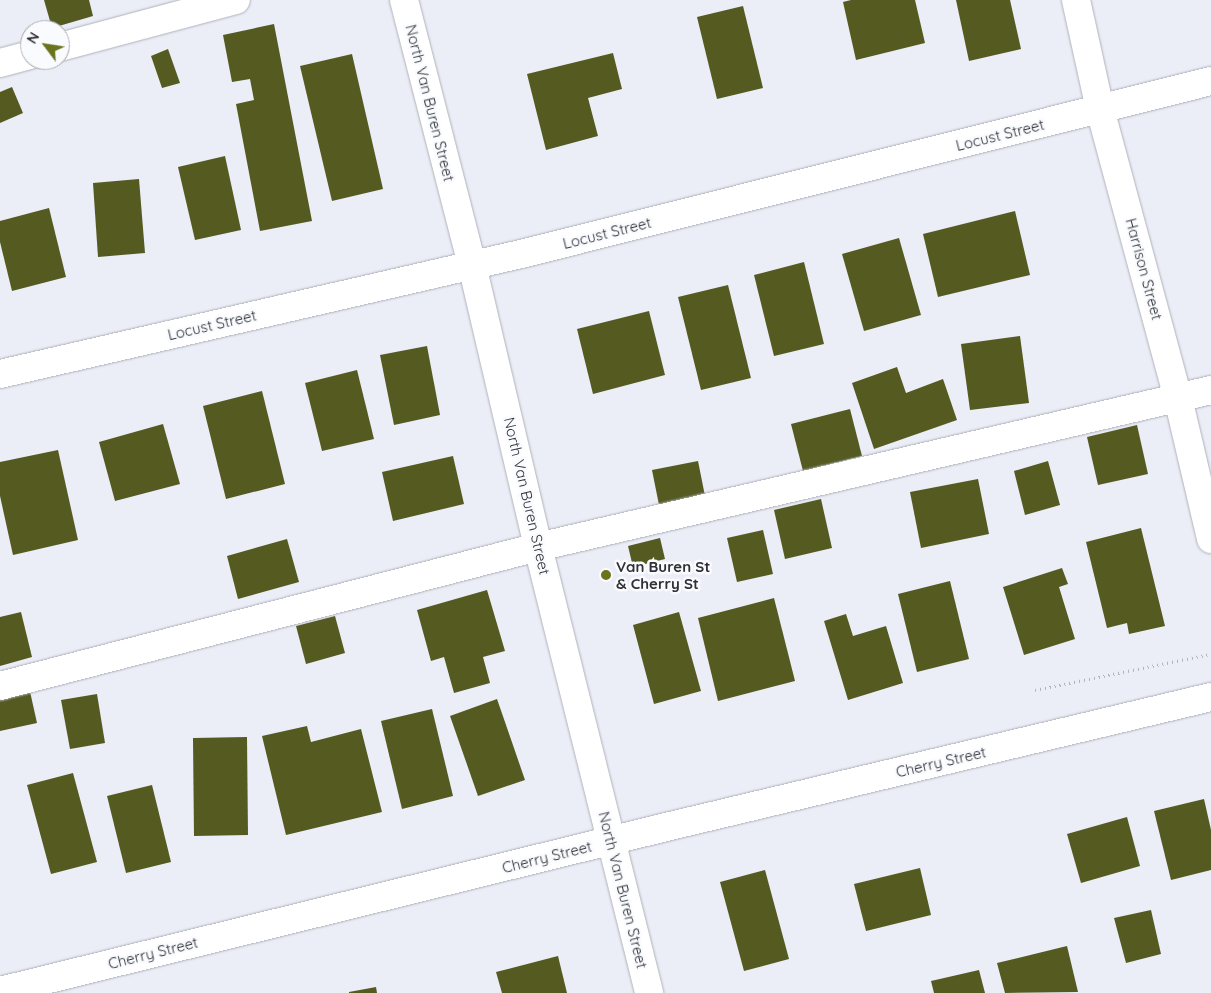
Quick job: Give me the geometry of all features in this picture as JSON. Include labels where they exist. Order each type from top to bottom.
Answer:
[{"type":"street","points":[[70,44],[236,0]]},
{"type":"street","name":"North Van Buren Street","points":[[404,0],[472,265],[538,547],[649,993]]},
{"type":"street","name":"Harrison Street","points":[[1076,0],[1100,109],[1178,398],[1211,539]]},
{"type":"street","points":[[0,63],[20,58]]},
{"type":"street","name":"Locust Street","points":[[0,374],[472,265],[1211,81]]},
{"type":"street","points":[[0,686],[538,547],[1211,390]]},
{"type":"street","name":"Cherry Street","points":[[0,991],[611,841],[1211,697]]},
{"type":"path","points":[[1035,690],[1211,654]]},
{"type":"building","points":[[44,0],[89,0],[93,16],[70,23],[70,20],[50,20]]},
{"type":"building","points":[[851,0],[915,0],[925,43],[856,60],[843,2]]},
{"type":"building","points":[[956,0],[1010,0],[1021,49],[969,61]]},
{"type":"building","points":[[743,6],[763,88],[717,99],[697,17]]},
{"type":"building","points":[[274,24],[312,221],[260,231],[236,104],[254,100],[250,79],[232,82],[223,35]]},
{"type":"building","points":[[168,49],[180,83],[162,88],[151,56]]},
{"type":"building","points":[[613,53],[622,89],[588,98],[598,136],[546,150],[527,74]]},
{"type":"building","points":[[352,54],[383,189],[332,201],[300,66]]},
{"type":"building","points":[[12,87],[23,113],[0,123],[0,92]]},
{"type":"building","points":[[225,156],[241,230],[195,240],[178,167]]},
{"type":"building","points":[[139,179],[145,253],[98,257],[93,183]]},
{"type":"building","points":[[49,208],[66,277],[12,291],[0,242],[0,221]]},
{"type":"building","points":[[1015,211],[1030,275],[938,297],[923,234]]},
{"type":"building","points":[[899,238],[921,315],[864,331],[842,254]]},
{"type":"building","points":[[804,262],[824,344],[774,356],[754,275]]},
{"type":"building","points":[[728,285],[751,378],[701,390],[678,297]]},
{"type":"building","points":[[649,311],[665,375],[593,394],[577,329]]},
{"type":"building","points":[[1020,336],[1029,403],[970,410],[961,344]]},
{"type":"building","points":[[427,346],[440,415],[394,425],[380,355]]},
{"type":"building","points":[[897,367],[906,393],[943,379],[957,420],[874,449],[852,383]]},
{"type":"building","points":[[357,370],[374,439],[322,451],[305,383]]},
{"type":"building","points":[[262,391],[285,484],[226,499],[203,406]]},
{"type":"building","points":[[850,409],[862,456],[803,471],[791,424]]},
{"type":"building","points":[[163,424],[180,484],[115,501],[99,442]]},
{"type":"building","points":[[1137,425],[1148,474],[1098,485],[1087,437]]},
{"type":"building","points":[[58,450],[78,540],[13,555],[0,496],[0,462]]},
{"type":"building","points":[[453,456],[464,504],[393,521],[382,472]]},
{"type":"building","points":[[698,461],[705,496],[659,505],[652,470]]},
{"type":"building","points":[[1048,461],[1060,505],[1025,515],[1014,471]]},
{"type":"building","points":[[978,479],[989,534],[921,548],[910,492]]},
{"type":"building","points":[[821,499],[832,548],[785,559],[774,510]]},
{"type":"building","points":[[1141,528],[1165,626],[1129,634],[1127,623],[1107,628],[1086,542]]},
{"type":"building","points":[[763,530],[773,574],[737,582],[727,538]]},
{"type":"building","points":[[660,538],[665,559],[633,567],[628,546]]},
{"type":"building","points":[[287,539],[299,582],[238,599],[227,556]]},
{"type":"building","points":[[1062,568],[1068,584],[1059,587],[1075,639],[1024,655],[1003,587]]},
{"type":"building","points":[[950,581],[969,659],[917,672],[898,594]]},
{"type":"building","points":[[487,590],[505,651],[483,657],[490,683],[454,693],[444,657],[431,661],[417,610]]},
{"type":"building","points":[[774,598],[795,681],[718,701],[698,618]]},
{"type":"building","points":[[21,612],[32,657],[0,666],[0,617]]},
{"type":"building","points":[[679,612],[701,691],[654,704],[633,625]]},
{"type":"building","points":[[846,614],[853,636],[886,626],[903,683],[848,700],[824,621]]},
{"type":"building","points":[[335,616],[345,653],[306,664],[296,626]]},
{"type":"building","points":[[29,687],[37,723],[0,731],[0,693]]},
{"type":"building","points":[[97,694],[105,743],[70,749],[61,700]]},
{"type":"building","points":[[497,699],[525,780],[478,796],[450,716]]},
{"type":"building","points":[[432,709],[453,796],[402,809],[381,721]]},
{"type":"building","points":[[307,726],[311,742],[361,729],[382,812],[286,835],[262,736]]},
{"type":"building","points":[[247,737],[248,835],[194,836],[193,738]]},
{"type":"building","points":[[73,773],[97,862],[51,874],[27,785]]},
{"type":"building","points":[[152,785],[171,862],[126,873],[107,796]]},
{"type":"building","points":[[1204,799],[1211,830],[1211,870],[1171,880],[1154,811]]},
{"type":"building","points":[[1127,817],[1140,866],[1081,883],[1067,834]]},
{"type":"building","points":[[920,868],[931,915],[866,931],[854,884]]},
{"type":"building","points":[[765,870],[789,959],[744,971],[720,882]]},
{"type":"building","points":[[1151,910],[1161,954],[1126,963],[1114,918]]},
{"type":"building","points":[[1067,946],[1078,992],[1005,993],[997,963]]},
{"type":"building","points":[[558,956],[567,993],[502,993],[496,972]]},
{"type":"building","points":[[979,970],[985,993],[934,993],[931,981]]},
{"type":"building","points":[[376,987],[377,993],[349,993],[349,992]]},
{"type":"place","name":"Van Buren St & Cherry St","points":[[606,575]]}]
